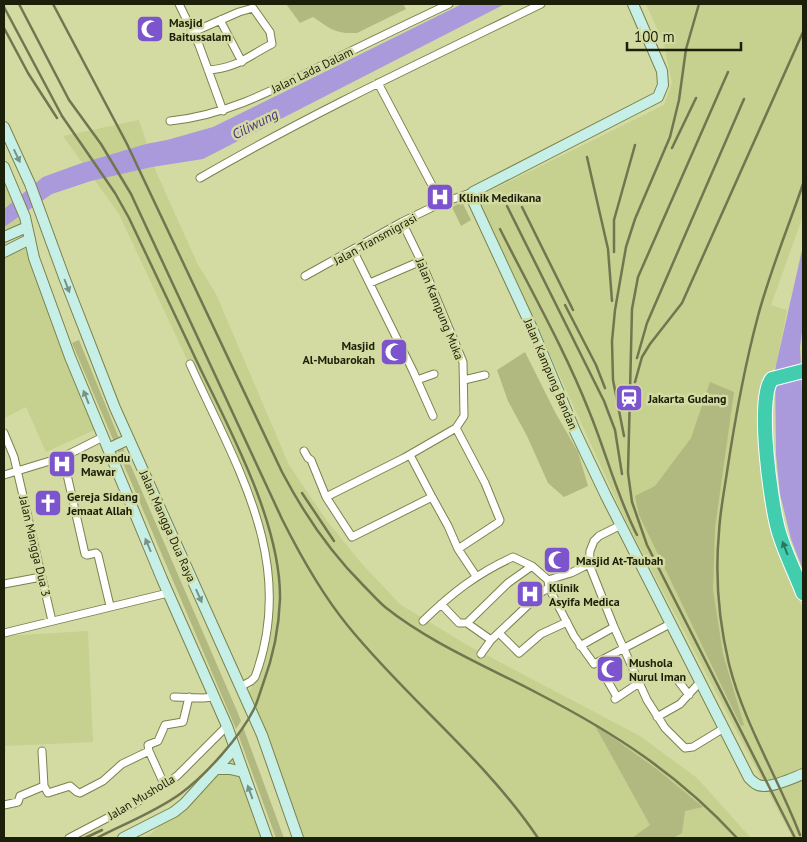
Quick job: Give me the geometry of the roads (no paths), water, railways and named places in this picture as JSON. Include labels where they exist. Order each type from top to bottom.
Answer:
[{"type":"highway","points":[[803,371],[772,379],[766,394],[766,418],[772,503],[779,532],[803,593]]},
{"type":"main road","points":[[473,192],[658,97],[663,85],[662,71],[633,4]]},
{"type":"main road","name":"Jalan Mangga Dua Raya","points":[[4,127],[41,212],[111,400],[240,687],[272,763],[298,838]]},
{"type":"main road","name":"Jalan Mangga Dua Raya","points":[[4,167],[26,222],[42,282],[103,437],[168,593],[227,726],[267,838]]},
{"type":"main road","name":"Jalan Kampung Bandan","points":[[473,192],[472,201],[531,326],[575,431],[670,624],[749,778],[755,784],[768,786],[803,774]]},
{"type":"main road","points":[[4,237],[26,222]]},
{"type":"main road","points":[[4,252],[30,239]]},
{"type":"main road","points":[[108,449],[129,439]]},
{"type":"main road","points":[[123,838],[174,812],[184,804],[235,748]]},
{"type":"main road","points":[[217,769],[230,768],[243,772]]},
{"type":"street","points":[[179,4],[193,32],[223,111]]},
{"type":"street","name":"Jalan Lada Dalam","points":[[170,121],[195,119],[257,98],[449,4]]},
{"type":"street","points":[[200,178],[378,83],[541,4]]},
{"type":"street","points":[[193,32],[248,8],[253,8],[270,32],[272,44],[242,62],[226,68],[208,70]]},
{"type":"street","points":[[220,20],[242,62]]},
{"type":"street","points":[[378,83],[435,191],[439,204]]},
{"type":"street","name":"Jalan Transmigrasi","points":[[306,276],[402,222],[439,204],[473,192]]},
{"type":"street","name":"Jalan Kampung Muka","points":[[402,222],[421,261],[463,362],[464,416],[456,428]]},
{"type":"street","points":[[353,250],[433,416]]},
{"type":"street","points":[[370,283],[421,261]]},
{"type":"street","points":[[455,365],[463,362]]},
{"type":"street","points":[[190,364],[241,474],[258,518],[269,570],[269,616],[264,646],[254,678],[240,687]]},
{"type":"street","points":[[417,380],[434,374]]},
{"type":"street","points":[[464,380],[485,375]]},
{"type":"street","points":[[326,497],[410,455],[456,428],[485,484],[500,520],[458,549]]},
{"type":"street","name":"Jalan Mangga Dua 3","points":[[4,433],[18,472],[52,621]]},
{"type":"street","points":[[4,475],[63,457],[103,437]]},
{"type":"street","points":[[304,452],[311,460],[326,497],[352,537],[432,497]]},
{"type":"street","points":[[410,455],[448,526],[458,549],[476,576]]},
{"type":"street","points":[[63,457],[85,554],[96,553],[98,555],[110,606]]},
{"type":"street","points":[[621,525],[599,536],[594,542],[590,551],[589,564],[623,649],[639,683],[665,728],[685,748],[693,747],[724,728]]},
{"type":"street","points":[[423,621],[454,592],[476,576],[513,557],[532,566],[549,584],[580,646],[594,664],[670,624]]},
{"type":"street","points":[[482,654],[492,640],[549,584],[589,564]]},
{"type":"street","points":[[467,623],[508,583],[532,566]]},
{"type":"street","points":[[4,584],[41,576]]},
{"type":"street","points":[[4,633],[168,593]]},
{"type":"street","points":[[441,604],[459,623],[467,623],[492,640]]},
{"type":"street","points":[[499,633],[519,653],[541,634],[567,622]]},
{"type":"street","points":[[580,646],[614,627]]},
{"type":"street","points":[[601,661],[603,673],[616,698],[639,683]]},
{"type":"street","points":[[676,678],[689,695]]},
{"type":"street","points":[[658,717],[680,704],[700,682]]},
{"type":"street","points":[[174,697],[203,698],[214,696]]},
{"type":"street","points":[[164,784],[148,750],[148,745],[158,741],[166,725],[183,722],[189,697]]},
{"type":"street","name":"Jalan Musholla","points":[[69,838],[134,804],[177,776],[227,726]]},
{"type":"street","points":[[42,752],[44,786],[48,793],[70,786],[77,792],[84,792],[103,781],[122,764],[148,750]]},
{"type":"street","points":[[4,805],[16,803],[20,796],[44,786]]},
{"type":"water","name":"Ciliwung","points":[[462,4],[505,4],[203,159],[152,167],[91,181],[52,194],[4,227],[4,209],[43,177],[146,144],[213,127]]},
{"type":"water","points":[[802,250],[803,324],[800,347],[803,413],[803,570],[791,539],[780,494],[776,455],[775,370]]},
{"type":"railway","points":[[19,4],[69,100],[101,144],[131,194],[282,519],[320,588],[371,653],[494,782],[538,838]]},
{"type":"railway","points":[[53,4],[127,144],[282,472],[299,503],[329,546],[379,602],[402,620],[440,643],[567,709],[620,740],[692,794],[737,838]]},
{"type":"railway","points":[[624,436],[613,380],[612,341],[615,310],[626,247],[635,219],[670,137],[679,100],[686,49],[699,4]]},
{"type":"railway","points":[[4,7],[62,116],[115,193],[129,218],[240,451],[264,511],[278,571],[280,599],[273,653],[267,674],[248,720],[211,766],[180,794],[150,812],[97,838]]},
{"type":"railway","points":[[4,28],[28,73],[57,118]]},
{"type":"railway","points":[[635,382],[642,357],[682,303],[803,32]]},
{"type":"railway","points":[[728,72],[638,277],[632,309],[628,473],[632,502],[647,545],[795,838]]},
{"type":"railway","points":[[672,148],[696,98]]},
{"type":"railway","points":[[637,358],[647,323],[744,99]]},
{"type":"railway","points":[[614,252],[614,220],[635,145]]},
{"type":"railway","points":[[587,157],[608,249],[612,301]]},
{"type":"railway","points":[[800,835],[752,729],[735,686],[723,632],[717,565],[722,502],[748,355],[768,283],[803,184]]},
{"type":"railway","points":[[507,206],[604,401],[615,430],[622,474]]},
{"type":"railway","points":[[522,207],[573,310]]},
{"type":"railway","points":[[500,229],[558,342],[579,388],[623,504],[637,535]]},
{"type":"railway","points":[[565,305],[596,365],[605,388]]},
{"type":"railway","points":[[302,493],[334,541]]},
{"type":"railway","points":[[85,838],[102,830]]},
{"type":"place","name":"Masjid Baitussalam","points":[[150,29]]},
{"type":"place","name":"Klinik Medikana","points":[[440,197]]},
{"type":"place","name":"Masjid Al-Mubarokah","points":[[394,352]]},
{"type":"place","name":"Jakarta Gudang","points":[[629,398]]},
{"type":"place","name":"Posyandu Mawar","points":[[62,464]]},
{"type":"place","name":"Gereja Sidang Jemaat Allah","points":[[48,503]]},
{"type":"place","name":"Masjid At-Taubah","points":[[557,560]]},
{"type":"place","name":"Klinik Asyifa Medica","points":[[530,594]]},
{"type":"place","name":"Mushola Nurul Iman","points":[[610,669]]}]
